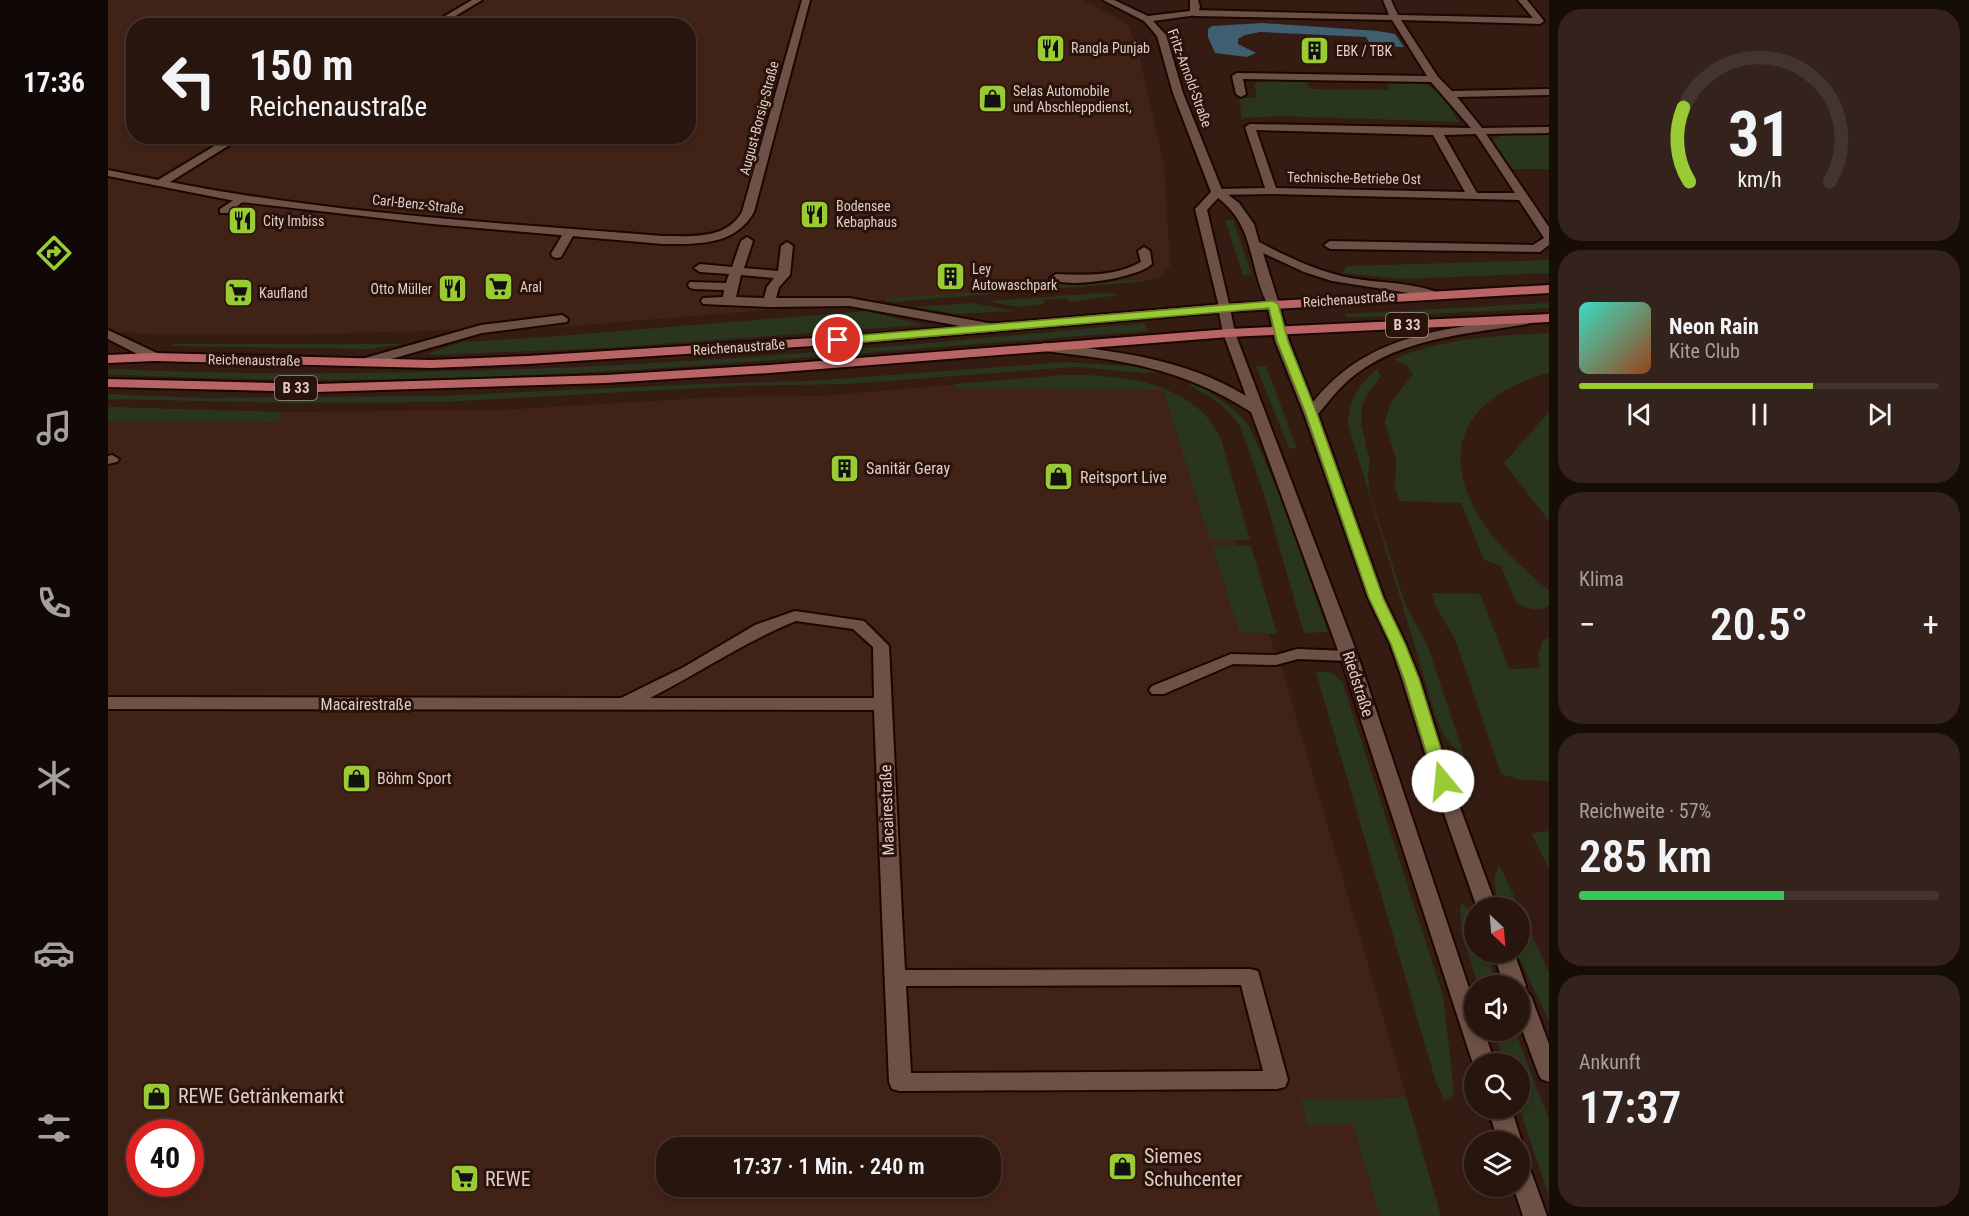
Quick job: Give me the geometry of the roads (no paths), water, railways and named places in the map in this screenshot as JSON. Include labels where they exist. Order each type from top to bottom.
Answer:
[{"type":"main road","name":"Reichenaustraße","points":[[108,358],[370,361],[431,364],[621,356],[1273,304],[1549,289]]},
{"type":"main road","name":"Reichenaustraße","points":[[108,383],[317,388],[484,384],[769,369],[1229,333],[1549,318]]},
{"type":"street","points":[[446,18],[478,0]]},
{"type":"street","name":"August-Borsig-Straße","points":[[726,234],[743,220],[748,212],[806,0]]},
{"type":"street","name":"Fritz-Arnold-Straße","points":[[1107,0],[1147,19],[1161,35],[1178,93],[1217,192],[1235,205],[1248,224],[1273,304]]},
{"type":"street","points":[[1194,0],[1196,7],[1194,13]]},
{"type":"street","points":[[1330,245],[1536,249],[1549,238],[1478,130],[1434,79],[1394,17],[1387,0]]},
{"type":"street","points":[[1522,0],[1549,30]]},
{"type":"street","points":[[1147,19],[1194,13],[1540,21]]},
{"type":"street","points":[[1241,94],[1237,76],[1434,79]]},
{"type":"street","points":[[1449,94],[1549,92]]},
{"type":"street","name":"Technische-Betriebe Ost","points":[[1524,197],[1272,191],[1250,128],[1437,132],[1549,130]]},
{"type":"street","points":[[1437,132],[1473,196]]},
{"type":"street","points":[[159,184],[226,144]]},
{"type":"street","name":"Carl-Benz-Straße","points":[[108,173],[240,199],[421,220],[568,234],[683,241],[714,238],[726,234]]},
{"type":"street","points":[[1224,308],[1201,209],[1217,192],[1272,191]]},
{"type":"street","points":[[224,211],[240,199]]},
{"type":"street","points":[[557,254],[568,234]]},
{"type":"street","points":[[729,300],[731,286],[747,241]]},
{"type":"street","points":[[1256,244],[1295,265],[1340,279],[1366,284],[1413,287],[1430,294]]},
{"type":"street","points":[[770,303],[769,293],[774,284],[784,276],[787,246]]},
{"type":"street","points":[[1056,278],[1099,277],[1130,272],[1146,264],[1147,257],[1144,251]]},
{"type":"street","points":[[700,268],[784,276]]},
{"type":"street","points":[[694,285],[731,286]]},
{"type":"street","points":[[706,301],[849,302],[994,328]]},
{"type":"street","points":[[1273,304],[1279,331],[1380,609],[1398,644],[1411,679],[1449,802],[1483,897]]},
{"type":"street","name":"Riedstraße","points":[[1224,308],[1229,333],[1349,656],[1480,1053]]},
{"type":"street","points":[[515,325],[522,311]]},
{"type":"street","points":[[370,361],[481,329],[562,319]]},
{"type":"street","points":[[1311,414],[1336,384],[1353,369],[1391,349],[1428,338],[1534,319]]},
{"type":"street","points":[[108,334],[154,357]]},
{"type":"street","points":[[1042,347],[1107,355],[1178,368],[1234,392],[1259,410]]},
{"type":"street","name":"Macairestraße","points":[[623,704],[690,671],[761,629],[795,616],[858,625],[881,646],[892,915],[895,978],[900,1082],[1277,1080],[1250,977],[895,978]]},
{"type":"street","points":[[1158,690],[1231,659],[1276,660],[1297,654],[1349,656]]},
{"type":"street","name":"Macairestraße","points":[[108,703],[883,704]]},
{"type":"street","points":[[1530,1023],[1549,1073]]},
{"type":"street","points":[[1529,1197],[1535,1216]]},
{"type":"water","points":[[1263,23],[1378,31],[1395,34],[1404,47],[1371,46],[1366,37],[1260,32],[1238,39],[1238,44],[1256,53],[1247,57],[1215,53],[1208,37],[1208,29],[1212,26]]},
{"type":"place","name":"Rangla Punjab","points":[[1050,48]]},
{"type":"place","name":"EBK / TBK","points":[[1315,51]]},
{"type":"place","name":"Selas Automobile und Abschleppdienst,","points":[[992,99]]},
{"type":"place","name":"Bodensee Kebaphaus","points":[[815,214]]},
{"type":"place","name":"City Imbiss","points":[[242,221]]},
{"type":"place","name":"Ley Autowaschpark","points":[[951,277]]},
{"type":"place","name":"Aral","points":[[499,287]]},
{"type":"place","name":"Otto Müller","points":[[453,289]]},
{"type":"place","name":"Kaufland","points":[[238,293]]},
{"type":"place","name":"Sanitär Geray","points":[[845,468]]},
{"type":"place","name":"Reitsport Live","points":[[1059,477]]},
{"type":"place","name":"Böhm Sport","points":[[356,778]]},
{"type":"place","name":"REWE Getränkemarkt","points":[[157,1096]]},
{"type":"place","name":"Siemes Schuhcenter","points":[[1123,1167]]},
{"type":"place","name":"REWE","points":[[464,1179]]}]
